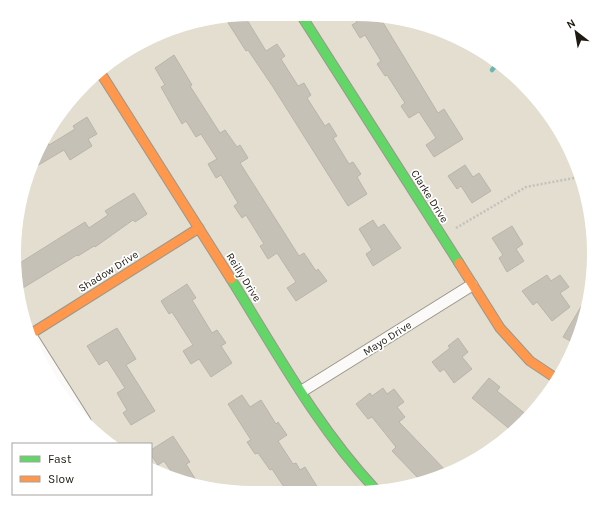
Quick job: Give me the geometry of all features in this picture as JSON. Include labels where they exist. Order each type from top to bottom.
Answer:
[{"type":"street","name":"Clarke Drive","points":[[305,21],[500,328],[530,361],[552,376]]},
{"type":"street","name":"Reilly Drive","points":[[103,77],[331,437],[372,486]]},
{"type":"street","name":"Shadow Drive","points":[[34,331],[199,228]]},
{"type":"street","name":"Mayo Drive","points":[[302,391],[472,285]]},
{"type":"street","points":[[49,364],[66,391]]},
{"type":"path","points":[[456,228],[526,187],[575,178]]},
{"type":"building","points":[[248,21],[266,51],[277,44],[285,56],[281,59],[298,86],[304,83],[311,95],[307,98],[325,126],[329,123],[337,136],[333,138],[349,164],[353,162],[361,174],[357,177],[367,194],[348,206],[273,87],[248,50],[246,51],[228,22]]},
{"type":"building","points":[[356,21],[370,21],[383,23],[438,113],[444,109],[463,139],[434,157],[426,145],[436,138],[419,112],[409,118],[401,106],[405,103],[387,75],[385,76],[377,64],[381,61],[365,35],[360,38],[352,25],[357,22]]},
{"type":"building","points":[[174,55],[192,85],[190,86],[220,133],[225,130],[237,147],[240,145],[248,158],[240,163],[299,256],[304,253],[316,271],[318,269],[327,281],[296,301],[287,288],[296,282],[277,253],[268,259],[260,246],[264,244],[246,215],[242,218],[234,206],[238,203],[221,175],[216,178],[208,164],[217,159],[201,134],[196,137],[186,121],[182,124],[161,87],[165,85],[155,68]]},
{"type":"building","points":[[87,117],[97,134],[88,139],[92,146],[70,160],[64,150],[39,165],[48,144],[75,129],[73,126]]},
{"type":"building","points":[[465,165],[473,177],[479,173],[491,191],[472,203],[461,186],[457,189],[448,176]]},
{"type":"building","points":[[134,193],[147,214],[135,222],[133,220],[95,247],[94,246],[78,256],[77,255],[23,288],[21,262],[85,222],[89,228],[108,215],[105,211]]},
{"type":"building","points":[[373,220],[378,228],[384,224],[401,248],[373,266],[366,254],[372,250],[359,229]]},
{"type":"building","points":[[512,226],[523,244],[516,249],[524,261],[507,272],[499,258],[503,255],[492,238]]},
{"type":"building","points":[[547,275],[551,281],[560,275],[569,287],[560,293],[570,307],[552,321],[537,302],[533,305],[522,291]]},
{"type":"building","points":[[187,284],[196,298],[192,300],[212,333],[217,330],[226,343],[221,346],[232,363],[211,377],[199,359],[191,364],[183,351],[193,345],[172,312],[169,314],[161,301]]},
{"type":"building","points":[[581,307],[570,341],[563,337]]},
{"type":"building","points":[[117,328],[136,359],[126,365],[155,411],[131,425],[123,413],[127,410],[117,393],[125,388],[107,360],[99,365],[87,346]]},
{"type":"building","points":[[458,338],[468,352],[462,357],[472,369],[454,383],[444,369],[440,372],[432,362],[450,348],[448,346]]},
{"type":"building","points":[[489,378],[500,387],[497,391],[524,413],[508,428],[472,398]]},
{"type":"building","points":[[383,388],[387,394],[394,389],[404,402],[397,407],[405,417],[399,422],[443,468],[417,477],[392,451],[396,447],[372,417],[368,419],[356,404],[370,393],[372,396]]},
{"type":"building","points":[[242,395],[250,407],[261,400],[276,424],[278,422],[287,435],[278,441],[293,464],[296,463],[300,470],[305,467],[317,486],[283,486],[272,469],[270,470],[258,453],[255,454],[247,442],[251,440],[228,404]]},
{"type":"building","points":[[173,436],[190,462],[186,464],[195,479],[170,470],[164,461],[158,465],[152,456],[152,449]]},
{"type":"traffic: fast","points":[[305,21],[459,263]]},
{"type":"traffic: fast","points":[[231,279],[298,388],[334,440],[372,486]]},
{"type":"traffic: slow","points":[[103,77],[231,279]]},
{"type":"traffic: slow","points":[[35,332],[199,228]]},
{"type":"traffic: slow","points":[[459,263],[500,328],[530,361],[552,376]]}]
